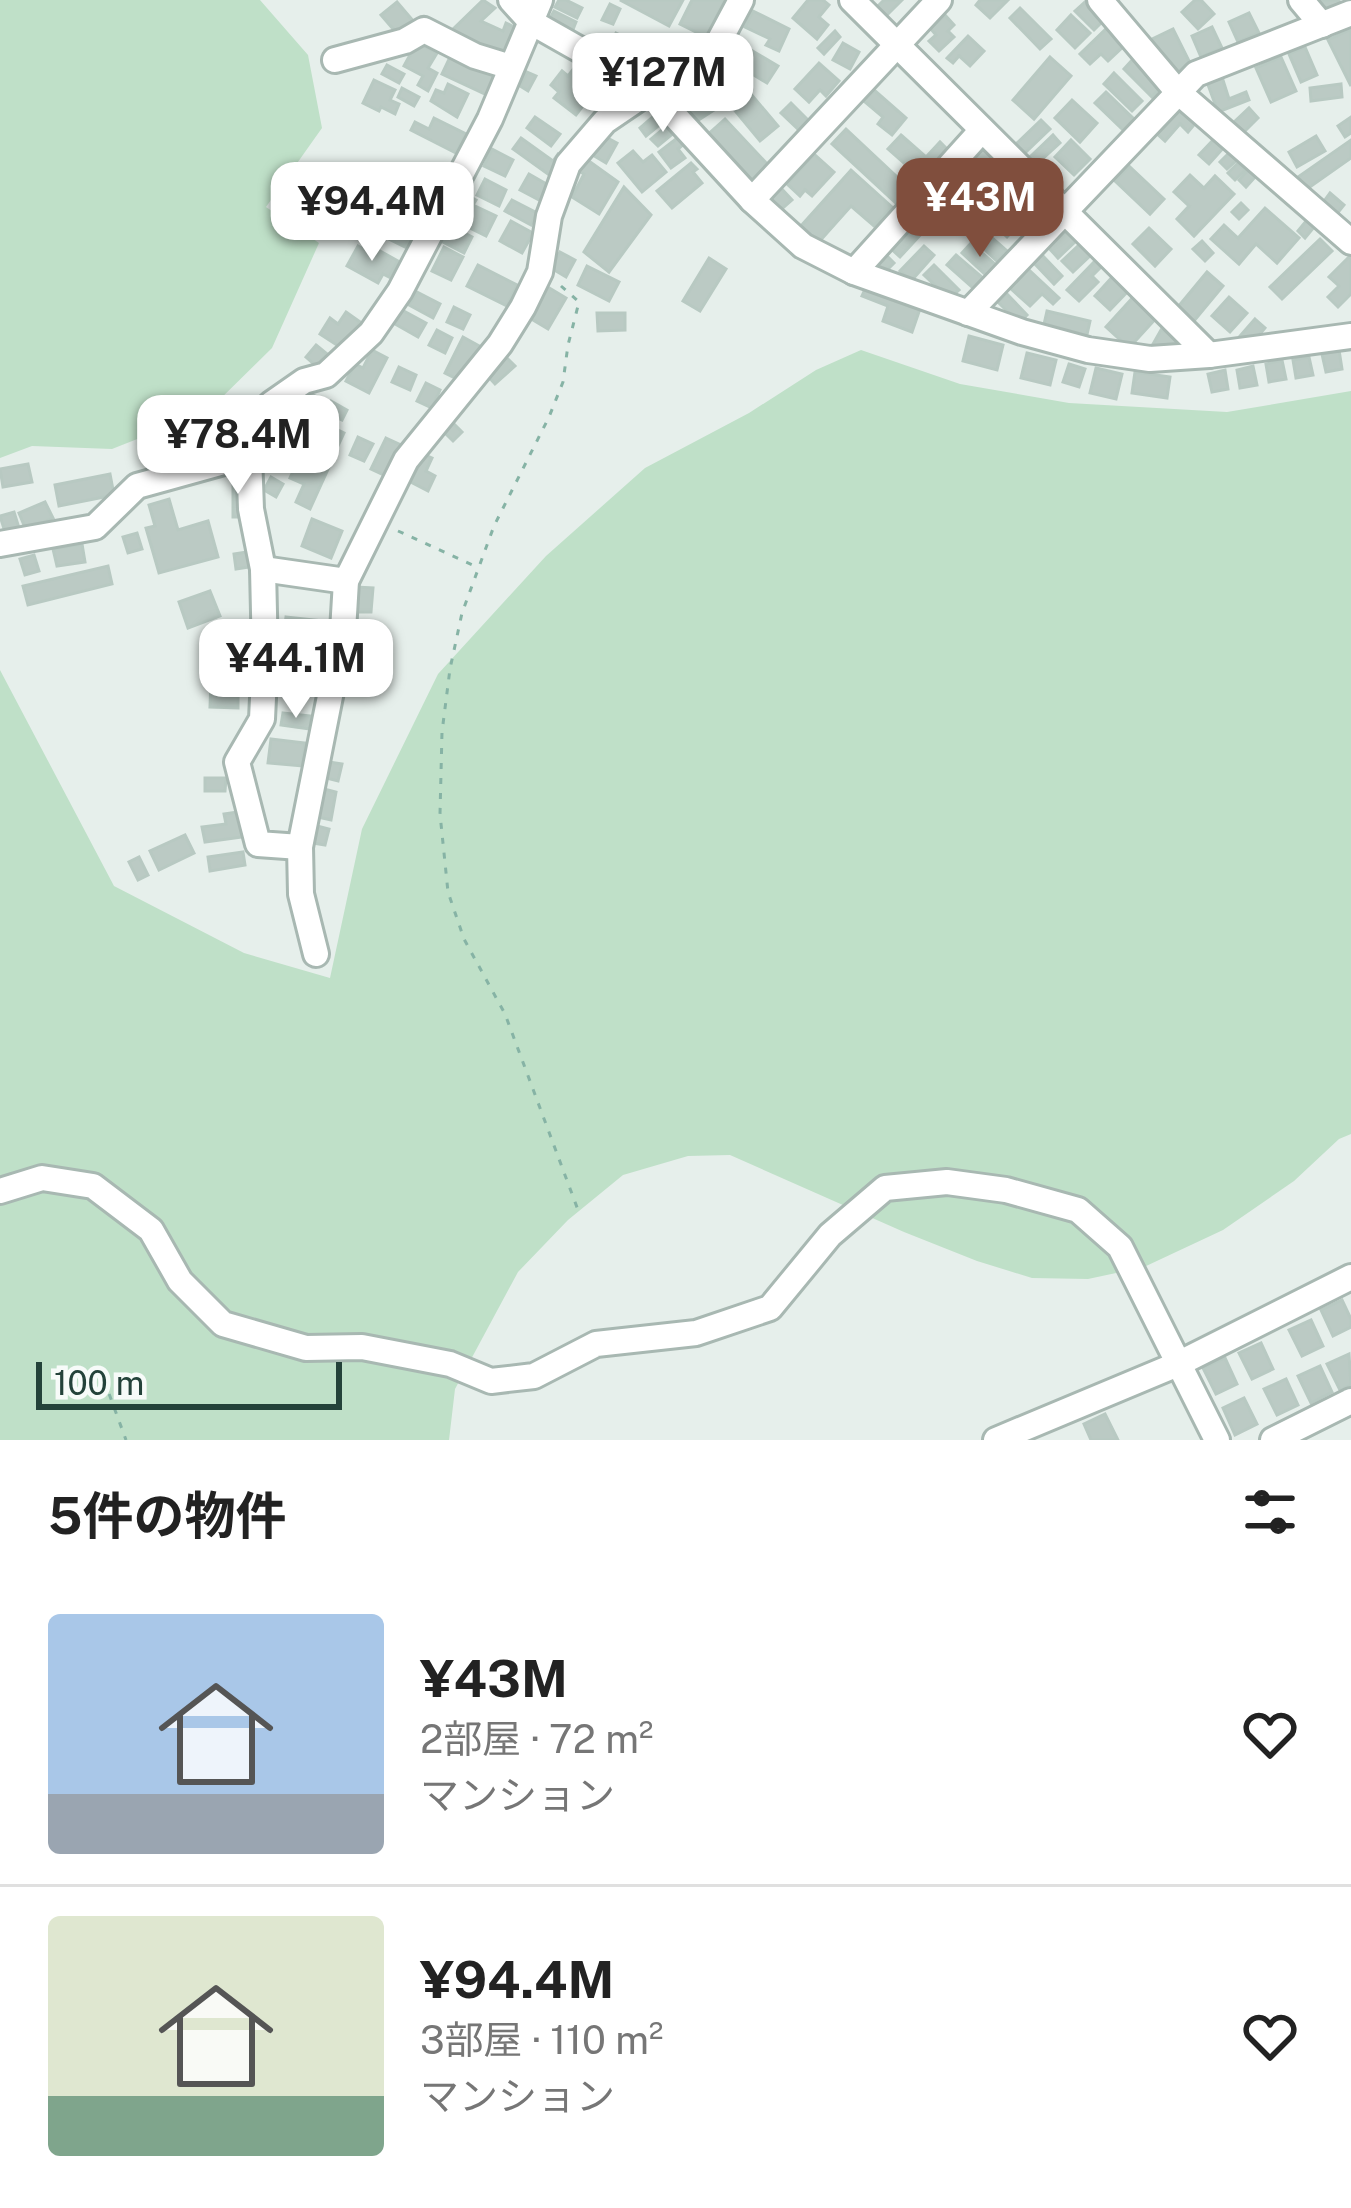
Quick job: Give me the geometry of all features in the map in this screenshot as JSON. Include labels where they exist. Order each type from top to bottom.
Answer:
[{"type":"street","points":[[511,0],[536,11],[651,90],[752,200],[803,246],[854,272],[1022,332],[1088,350],[1150,358],[1351,336]]},
{"type":"street","points":[[316,954],[301,894],[300,847],[343,631],[346,581],[406,460],[500,344],[523,307],[539,272],[548,216],[568,164],[605,122],[717,45],[741,0]]},
{"type":"street","points":[[853,0],[1210,355]]},
{"type":"street","points":[[752,200],[939,0]]},
{"type":"street","points":[[1301,0],[1322,26]]},
{"type":"street","points":[[1107,2],[1177,91],[1351,242]]},
{"type":"street","points":[[300,847],[258,844],[237,762],[262,719],[265,656],[263,569],[251,508],[249,455],[271,404],[304,381],[326,375],[371,333],[400,291],[490,119],[536,11]]},
{"type":"street","points":[[968,313],[1196,74],[1351,13]]},
{"type":"street","points":[[335,60],[405,41],[424,30],[475,56],[512,68]]},
{"type":"street","points":[[854,272],[982,130]]},
{"type":"street","points":[[0,544],[95,527],[137,486],[249,455]]},
{"type":"street","points":[[263,569],[346,581]]},
{"type":"street","points":[[0,1191],[42,1178],[93,1186],[151,1230],[180,1281],[223,1324],[306,1348],[362,1347],[450,1364],[491,1382],[534,1376],[596,1344],[696,1333],[770,1308],[830,1235],[885,1188],[947,1182],[1006,1190],[1078,1210],[1120,1247],[1216,1440]]},
{"type":"street","points":[[995,1440],[1178,1364],[1351,1277]]},
{"type":"street","points":[[1274,1440],[1351,1401]]},
{"type":"path","points":[[539,272],[579,302],[563,382],[494,526],[462,613],[442,732],[440,814],[448,892],[464,939],[505,1014],[578,1210]]},
{"type":"path","points":[[376,521],[479,567]]},
{"type":"path","points":[[104,1380],[126,1440]]},
{"type":"green space","points":[[0,0],[260,0],[308,55],[322,128],[266,207],[319,243],[272,348],[208,411],[112,449],[32,446],[0,458]]},
{"type":"green space","points":[[861,350],[960,384],[1069,403],[1227,412],[1351,391],[1351,1134],[1223,1230],[1144,1267],[1088,1279],[1032,1278],[904,1232],[730,1155],[688,1156],[623,1175],[568,1220],[518,1272],[455,1389],[449,1440],[0,1440],[0,670],[114,886],[244,953],[330,978],[362,829],[438,674],[546,556],[645,468],[749,413],[816,370]]},
{"type":"building","points":[[483,0],[495,8],[481,21],[503,31],[506,23],[516,28],[504,57],[448,34]]},
{"type":"building","points":[[559,0],[582,8],[577,18],[555,7]]},
{"type":"building","points":[[620,0],[683,0],[669,26]]},
{"type":"building","points":[[692,0],[725,0],[706,37],[680,24]]},
{"type":"building","points":[[808,0],[829,5],[819,17],[828,25],[817,39],[793,18]]},
{"type":"building","points":[[884,0],[902,0],[886,16],[877,7]]},
{"type":"building","points":[[980,0],[1008,0],[990,18],[976,5]]},
{"type":"building","points":[[1195,0],[1214,14],[1198,29],[1182,12]]},
{"type":"building","points":[[1313,0],[1337,0],[1340,2],[1326,15]]},
{"type":"building","points":[[397,2],[415,23],[399,36],[381,15]]},
{"type":"building","points":[[1085,2],[1103,21],[1094,30],[1075,11]]},
{"type":"building","points":[[610,4],[620,9],[613,24],[602,20]]},
{"type":"building","points":[[1020,8],[1051,39],[1040,49],[1010,18]]},
{"type":"building","points":[[554,11],[576,22],[572,32],[549,20]]},
{"type":"building","points":[[753,11],[789,29],[779,51],[766,45],[770,39],[745,27]]},
{"type":"building","points":[[1249,13],[1259,33],[1238,42],[1229,22]]},
{"type":"building","points":[[945,15],[954,25],[948,31],[954,37],[939,51],[929,41],[936,35],[930,28]]},
{"type":"building","points":[[1071,15],[1090,33],[1075,48],[1057,30]]},
{"type":"building","points":[[1212,27],[1222,48],[1201,57],[1192,36]]},
{"type":"building","points":[[1107,28],[1124,46],[1108,61],[1101,54],[1090,64],[1080,54]]},
{"type":"building","points":[[1173,29],[1190,63],[1175,73],[1148,41]]},
{"type":"building","points":[[1351,29],[1351,86],[1328,40]]},
{"type":"building","points":[[835,31],[840,37],[824,54],[818,48]]},
{"type":"building","points":[[616,33],[626,38],[615,60],[606,55]]},
{"type":"building","points":[[662,36],[678,44],[672,54],[657,46]]},
{"type":"building","points":[[968,36],[984,51],[970,66],[959,56],[953,63],[947,58]]},
{"type":"building","points":[[734,40],[778,66],[767,83],[724,57]]},
{"type":"building","points":[[417,42],[437,53],[428,68],[437,73],[428,91],[418,85],[423,76],[404,66]]},
{"type":"building","points":[[843,43],[859,52],[850,69],[833,60]]},
{"type":"building","points":[[1305,47],[1317,75],[1301,82],[1289,54]]},
{"type":"building","points":[[451,55],[496,76],[487,95],[442,74]]},
{"type":"building","points":[[1050,57],[1071,76],[1034,119],[1013,100]]},
{"type":"building","points":[[1281,57],[1296,91],[1271,102],[1256,68]]},
{"type":"building","points":[[716,58],[725,67],[713,77],[705,67]]},
{"type":"building","points":[[1134,58],[1162,86],[1152,97],[1124,69]]},
{"type":"building","points":[[578,63],[602,81],[576,115],[554,98],[559,92],[551,85],[562,71],[568,76]]},
{"type":"building","points":[[819,63],[839,81],[826,96],[820,90],[809,102],[795,89]]},
{"type":"building","points":[[387,65],[404,74],[399,83],[382,74]]},
{"type":"building","points":[[527,72],[536,76],[528,91],[520,86]]},
{"type":"building","points":[[1114,73],[1142,101],[1132,111],[1104,84]]},
{"type":"building","points":[[734,74],[778,126],[760,141],[717,89]]},
{"type":"building","points":[[695,77],[717,108],[694,123],[673,93]]},
{"type":"building","points":[[1222,77],[1229,99],[1246,92],[1249,100],[1218,112],[1207,82]]},
{"type":"building","points":[[374,80],[395,90],[390,100],[399,104],[395,114],[363,103]]},
{"type":"building","points":[[448,84],[468,94],[457,117],[431,101],[436,90],[444,93]]},
{"type":"building","points":[[1341,84],[1342,97],[1311,101],[1310,88]]},
{"type":"building","points":[[402,88],[419,97],[414,106],[398,97]]},
{"type":"building","points":[[874,90],[906,118],[892,135],[878,124],[883,117],[864,101]]},
{"type":"building","points":[[1106,92],[1134,119],[1123,130],[1095,103]]},
{"type":"building","points":[[1072,100],[1097,123],[1080,142],[1055,118]]},
{"type":"building","points":[[791,103],[808,120],[799,130],[781,113]]},
{"type":"building","points":[[1180,104],[1198,120],[1188,132],[1180,124],[1165,141],[1155,132]]},
{"type":"building","points":[[1249,108],[1258,118],[1242,134],[1232,124]]},
{"type":"building","points":[[656,114],[663,122],[646,136],[640,128]]},
{"type":"building","points":[[535,117],[560,134],[551,146],[527,128]]},
{"type":"building","points":[[1351,117],[1351,133],[1345,137],[1338,126]]},
{"type":"building","points":[[434,118],[466,134],[456,153],[411,130],[415,122],[429,129]]},
{"type":"building","points":[[725,119],[769,166],[750,184],[706,136]]},
{"type":"building","points":[[1041,120],[1050,129],[1025,153],[1016,144]]},
{"type":"building","points":[[668,125],[675,132],[658,146],[651,139]]},
{"type":"building","points":[[846,129],[910,189],[897,204],[832,144]]},
{"type":"building","points":[[602,135],[617,143],[606,163],[591,154]]},
{"type":"building","points":[[901,135],[926,157],[940,142],[949,151],[923,180],[888,149]]},
{"type":"building","points":[[1053,135],[1060,143],[1038,163],[1031,156]]},
{"type":"building","points":[[680,136],[685,143],[678,149],[685,158],[671,168],[659,152]]},
{"type":"building","points":[[1316,136],[1325,151],[1297,167],[1289,152]]},
{"type":"building","points":[[1216,137],[1225,146],[1209,164],[1199,155]]},
{"type":"building","points":[[521,138],[553,161],[558,154],[565,159],[552,177],[513,149]]},
{"type":"building","points":[[1071,140],[1090,159],[1074,175],[1055,157]]},
{"type":"building","points":[[1351,140],[1351,158],[1307,189],[1298,177]]},
{"type":"building","points":[[984,145],[1024,182],[1005,203],[965,165]]},
{"type":"building","points":[[492,149],[513,160],[505,176],[484,166]]},
{"type":"building","points":[[633,151],[643,162],[652,155],[666,172],[642,192],[618,163]]},
{"type":"building","points":[[1229,153],[1237,160],[1227,169],[1220,162]]},
{"type":"building","points":[[814,154],[834,172],[812,196],[805,190],[800,196],[787,184]]},
{"type":"building","points":[[586,159],[618,182],[599,214],[572,197],[584,174],[577,170]]},
{"type":"building","points":[[691,163],[702,183],[672,208],[657,191]]},
{"type":"building","points":[[1238,163],[1245,170],[1235,180],[1228,173]]},
{"type":"building","points":[[1129,166],[1164,199],[1150,214],[1115,181]]},
{"type":"building","points":[[851,170],[892,207],[874,226],[851,206],[819,242],[801,226]]},
{"type":"building","points":[[1248,170],[1255,177],[1246,187],[1239,180]]},
{"type":"building","points":[[529,174],[550,186],[541,201],[520,190]]},
{"type":"building","points":[[955,175],[984,203],[974,213],[945,185]]},
{"type":"building","points":[[1190,175],[1204,188],[1215,176],[1234,194],[1194,236],[1177,219],[1189,206],[1174,192]]},
{"type":"building","points":[[404,178],[417,185],[406,205],[424,214],[421,219],[391,202]]},
{"type":"building","points":[[485,179],[506,190],[499,206],[477,195]]},
{"type":"building","points":[[351,182],[359,209],[350,212],[346,199],[328,204],[324,190]]},
{"type":"building","points":[[426,184],[441,193],[432,209],[417,200]]},
{"type":"building","points":[[624,187],[651,215],[609,272],[584,252]]},
{"type":"building","points":[[780,187],[792,200],[776,214],[764,202]]},
{"type":"building","points":[[1030,190],[1041,200],[1007,237],[996,227]]},
{"type":"building","points":[[1330,193],[1344,205],[1336,215],[1322,204]]},
{"type":"building","points":[[465,194],[476,200],[473,205],[496,216],[486,236],[452,219]]},
{"type":"building","points":[[311,195],[312,214],[295,220],[289,202]]},
{"type":"building","points":[[512,200],[537,213],[531,225],[505,211]]},
{"type":"building","points":[[1241,203],[1248,210],[1239,219],[1232,212]]},
{"type":"building","points":[[1265,208],[1299,238],[1277,263],[1256,244],[1239,264],[1211,239],[1224,225],[1238,238]]},
{"type":"building","points":[[987,209],[996,217],[988,226],[979,218]]},
{"type":"building","points":[[388,210],[416,225],[405,247],[387,238],[392,229],[382,223]]},
{"type":"building","points":[[1307,220],[1314,227],[1305,238],[1298,231]]},
{"type":"building","points":[[511,221],[533,233],[522,253],[500,241]]},
{"type":"building","points":[[909,221],[922,233],[900,257],[887,245]]},
{"type":"building","points":[[451,226],[472,237],[464,253],[443,242]]},
{"type":"building","points":[[981,228],[1007,251],[998,262],[972,238]]},
{"type":"building","points":[[1149,228],[1171,249],[1155,266],[1133,244]]},
{"type":"building","points":[[1065,230],[1076,241],[1058,258],[1048,247]]},
{"type":"building","points":[[1320,239],[1332,251],[1282,299],[1270,287]]},
{"type":"building","points":[[1202,241],[1213,253],[1205,261],[1193,249]]},
{"type":"building","points":[[971,243],[997,266],[988,277],[962,253]]},
{"type":"building","points":[[1080,244],[1091,255],[1073,272],[1062,261]]},
{"type":"building","points":[[358,246],[398,261],[389,277],[383,274],[378,283],[347,266]]},
{"type":"building","points":[[924,246],[934,255],[911,281],[900,271]]},
{"type":"building","points":[[444,247],[463,257],[451,280],[432,271]]},
{"type":"building","points":[[560,252],[575,260],[566,277],[551,268]]},
{"type":"building","points":[[885,254],[894,263],[883,274],[874,264]]},
{"type":"building","points":[[956,255],[983,278],[973,288],[947,265]]},
{"type":"building","points":[[1042,255],[1062,276],[1054,284],[1034,263]]},
{"type":"building","points":[[1351,255],[1351,294],[1338,307],[1328,297],[1339,286],[1329,277]]},
{"type":"building","points":[[709,258],[726,269],[700,311],[683,301]]},
{"type":"building","points":[[1098,258],[1104,264],[1092,276],[1098,282],[1079,301],[1067,290]]},
{"type":"building","points":[[478,265],[517,285],[507,306],[467,286]]},
{"type":"building","points":[[934,265],[959,290],[949,299],[924,275]]},
{"type":"building","points":[[587,266],[619,282],[609,301],[578,285]]},
{"type":"building","points":[[1028,269],[1059,298],[1053,304],[1042,294],[1030,306],[1010,288]]},
{"type":"building","points":[[1207,272],[1223,286],[1193,322],[1177,308]]},
{"type":"building","points":[[1114,275],[1130,289],[1110,310],[1095,296]]},
{"type":"building","points":[[546,286],[566,298],[548,329],[528,317]]},
{"type":"building","points":[[866,287],[921,306],[912,332],[883,321],[888,306],[862,296]]},
{"type":"building","points":[[417,292],[440,304],[433,318],[409,305]]},
{"type":"building","points":[[1007,294],[1027,315],[1019,323],[998,302]]},
{"type":"building","points":[[1135,295],[1158,316],[1129,348],[1106,327]]},
{"type":"building","points":[[1229,297],[1247,313],[1230,332],[1212,316]]},
{"type":"building","points":[[454,307],[470,315],[463,329],[447,322]]},
{"type":"building","points":[[402,310],[426,323],[418,337],[395,324]]},
{"type":"building","points":[[1047,311],[1090,321],[1086,339],[1043,329]]},
{"type":"building","points":[[346,312],[360,322],[343,349],[320,334],[330,318],[338,324]]},
{"type":"building","points":[[597,313],[625,313],[625,330],[598,331]]},
{"type":"building","points":[[1255,319],[1265,328],[1251,345],[1240,336]]},
{"type":"building","points":[[437,330],[452,338],[445,353],[429,345]]},
{"type":"building","points":[[1161,330],[1179,339],[1171,353],[1153,344]]},
{"type":"building","points":[[969,336],[1003,345],[997,370],[963,361]]},
{"type":"building","points":[[463,337],[483,348],[461,381],[445,373]]},
{"type":"building","points":[[316,345],[327,354],[316,366],[306,357]]},
{"type":"building","points":[[372,350],[387,358],[369,393],[346,381],[355,364],[363,368]]},
{"type":"building","points":[[1339,350],[1342,369],[1326,372],[1322,354]]},
{"type":"building","points":[[1027,353],[1056,360],[1050,385],[1021,378]]},
{"type":"building","points":[[505,356],[515,366],[495,384],[486,374]]},
{"type":"building","points":[[1309,357],[1313,375],[1296,378],[1293,360]]},
{"type":"building","points":[[1282,360],[1286,379],[1269,382],[1266,364]]},
{"type":"building","points":[[1069,364],[1085,369],[1079,387],[1063,382]]},
{"type":"building","points":[[1253,366],[1257,385],[1240,388],[1237,370]]},
{"type":"building","points":[[399,367],[416,375],[410,390],[392,382]]},
{"type":"building","points":[[1096,368],[1122,374],[1116,399],[1090,393]]},
{"type":"building","points":[[1225,370],[1228,389],[1212,392],[1208,374]]},
{"type":"building","points":[[1135,372],[1170,377],[1167,398],[1132,393]]},
{"type":"building","points":[[426,383],[440,390],[432,408],[417,401]]},
{"type":"building","points":[[309,393],[326,401],[301,449],[291,444],[301,425],[286,418],[290,410],[298,414]]},
{"type":"building","points":[[331,401],[347,410],[342,420],[325,412]]},
{"type":"building","points":[[451,421],[462,432],[453,441],[442,430]]},
{"type":"building","points":[[330,426],[344,433],[336,450],[321,444]]},
{"type":"building","points":[[269,436],[297,451],[288,470],[268,460]]},
{"type":"building","points":[[358,437],[373,444],[364,461],[350,455]]},
{"type":"building","points":[[386,438],[401,445],[386,476],[371,469]]},
{"type":"building","points":[[301,454],[329,467],[310,509],[296,502],[304,484],[290,478]]},
{"type":"building","points":[[423,454],[432,458],[426,471],[435,476],[428,491],[409,481]]},
{"type":"building","points":[[28,464],[32,482],[3,487],[0,469]]},
{"type":"building","points":[[110,474],[114,495],[59,506],[55,485]]},
{"type":"building","points":[[233,477],[242,477],[243,517],[233,517]]},
{"type":"building","points":[[271,477],[283,484],[276,497],[264,490]]},
{"type":"building","points":[[169,499],[178,530],[208,521],[218,557],[159,573],[146,528],[155,526],[149,505]]},
{"type":"building","points":[[45,502],[53,518],[26,530],[19,513]]},
{"type":"building","points":[[14,512],[19,528],[5,532],[0,516]]},
{"type":"building","points":[[312,519],[342,531],[331,558],[302,546]]},
{"type":"building","points":[[137,533],[142,549],[128,553],[123,537]]},
{"type":"building","points":[[82,544],[85,562],[57,566],[53,549]]},
{"type":"building","points":[[247,552],[249,567],[236,569],[234,554]]},
{"type":"building","points":[[34,555],[39,571],[25,575],[20,559]]},
{"type":"building","points":[[108,566],[112,584],[28,605],[23,586]]},
{"type":"building","points":[[355,587],[373,588],[371,612],[354,612]]},
{"type":"building","points":[[210,591],[220,616],[188,628],[179,602]]},
{"type":"building","points":[[286,617],[333,622],[330,650],[283,639]]},
{"type":"building","points":[[237,629],[252,632],[246,658],[231,655]]},
{"type":"building","points":[[293,652],[325,657],[321,685],[289,680]]},
{"type":"building","points":[[222,663],[246,664],[246,685],[238,685],[238,708],[210,707],[211,681],[221,682]]},
{"type":"building","points":[[283,713],[311,716],[310,729],[281,725]]},
{"type":"building","points":[[271,739],[305,743],[302,766],[268,763]]},
{"type":"building","points":[[329,762],[342,764],[338,781],[326,778]]},
{"type":"building","points":[[205,778],[226,778],[225,791],[205,791]]},
{"type":"building","points":[[324,789],[336,792],[331,820],[318,817]]},
{"type":"building","points":[[238,812],[242,837],[205,842],[202,827],[226,824],[224,814]]},
{"type":"building","points":[[317,826],[329,829],[325,845],[313,843]]},
{"type":"building","points":[[185,835],[194,853],[159,870],[150,851]]},
{"type":"building","points":[[243,852],[245,865],[210,871],[208,857]]},
{"type":"building","points":[[139,857],[148,875],[138,880],[129,862]]},
{"type":"building","points":[[1342,1300],[1351,1327],[1333,1336],[1321,1310]]},
{"type":"building","points":[[1311,1320],[1323,1346],[1302,1356],[1289,1330]]},
{"type":"building","points":[[1261,1343],[1273,1369],[1252,1379],[1239,1353]]},
{"type":"building","points":[[1349,1354],[1351,1385],[1340,1390],[1327,1364]]},
{"type":"building","points":[[1225,1358],[1237,1384],[1216,1394],[1203,1368]]},
{"type":"building","points":[[1320,1366],[1332,1392],[1311,1403],[1298,1376]]},
{"type":"building","points":[[1286,1379],[1298,1405],[1277,1415],[1264,1389]]},
{"type":"building","points":[[1244,1398],[1257,1424],[1235,1435],[1223,1408]]},
{"type":"building","points":[[1105,1414],[1118,1440],[1091,1440],[1084,1424]]}]
